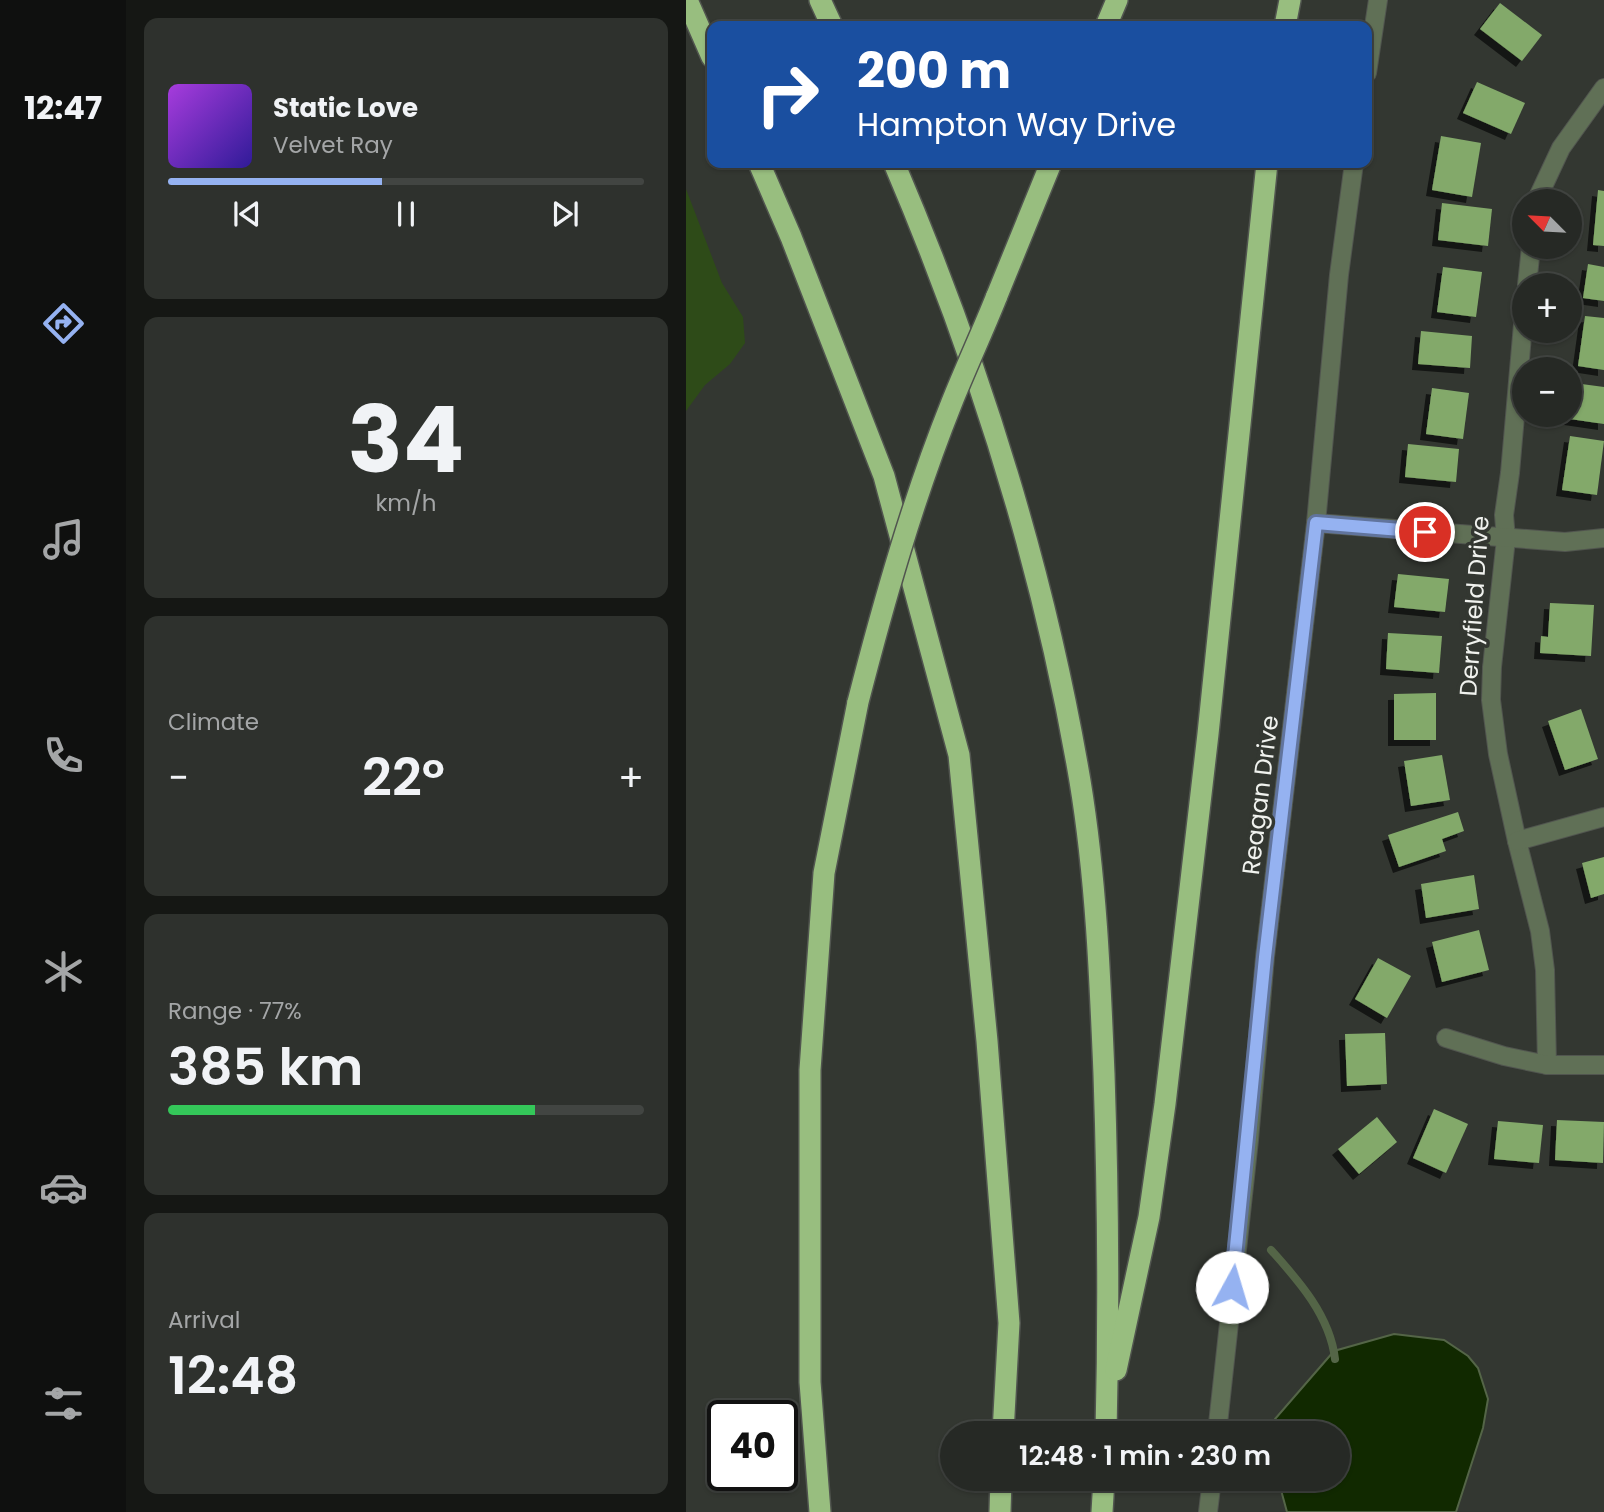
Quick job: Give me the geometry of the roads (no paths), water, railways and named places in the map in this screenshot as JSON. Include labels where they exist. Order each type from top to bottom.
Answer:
[{"type":"highway","points":[[687,0],[707,46]]},
{"type":"highway","points":[[820,0],[830,21]]},
{"type":"highway","points":[[1108,21],[1117,0]]},
{"type":"highway","points":[[1286,21],[1290,0]]},
{"type":"highway","points":[[761,168],[791,237],[884,476],[959,755],[987,1041],[1009,1323],[1004,1421]]},
{"type":"highway","points":[[896,168],[959,328],[1004,465],[1051,636],[1080,781],[1099,951],[1107,1170],[1106,1421]]},
{"type":"highway","points":[[820,1512],[810,1382],[810,1070],[824,873],[858,702],[883,606],[913,510],[952,403],[1049,168]]},
{"type":"highway","points":[[1106,1421],[1149,1217],[1165,1104],[1208,734],[1266,168]]},
{"type":"highway","points":[[1000,1512],[1001,1491]]},
{"type":"highway","points":[[1102,1512],[1103,1491]]},
{"type":"street","points":[[1372,40],[1378,0]]},
{"type":"street","points":[[1542,189],[1561,148],[1604,88]]},
{"type":"street","name":"Reagan Drive","points":[[1218,1421],[1249,1140],[1265,957],[1316,523],[1339,275],[1353,168]]},
{"type":"street","name":"Derryfield Drive","points":[[1521,343],[1504,515],[1506,539],[1491,700],[1498,754],[1540,930],[1545,970],[1547,1065]]},
{"type":"street","points":[[1316,523],[1506,539],[1565,542],[1604,538]]},
{"type":"street","points":[[1517,841],[1604,817]]},
{"type":"street","points":[[1446,1038],[1504,1056],[1547,1065],[1604,1065]]},
{"type":"street","points":[[1208,1512],[1211,1491]]},
{"type":"waterway","points":[[1271,1250],[1312,1300],[1327,1328],[1335,1359]]}]
